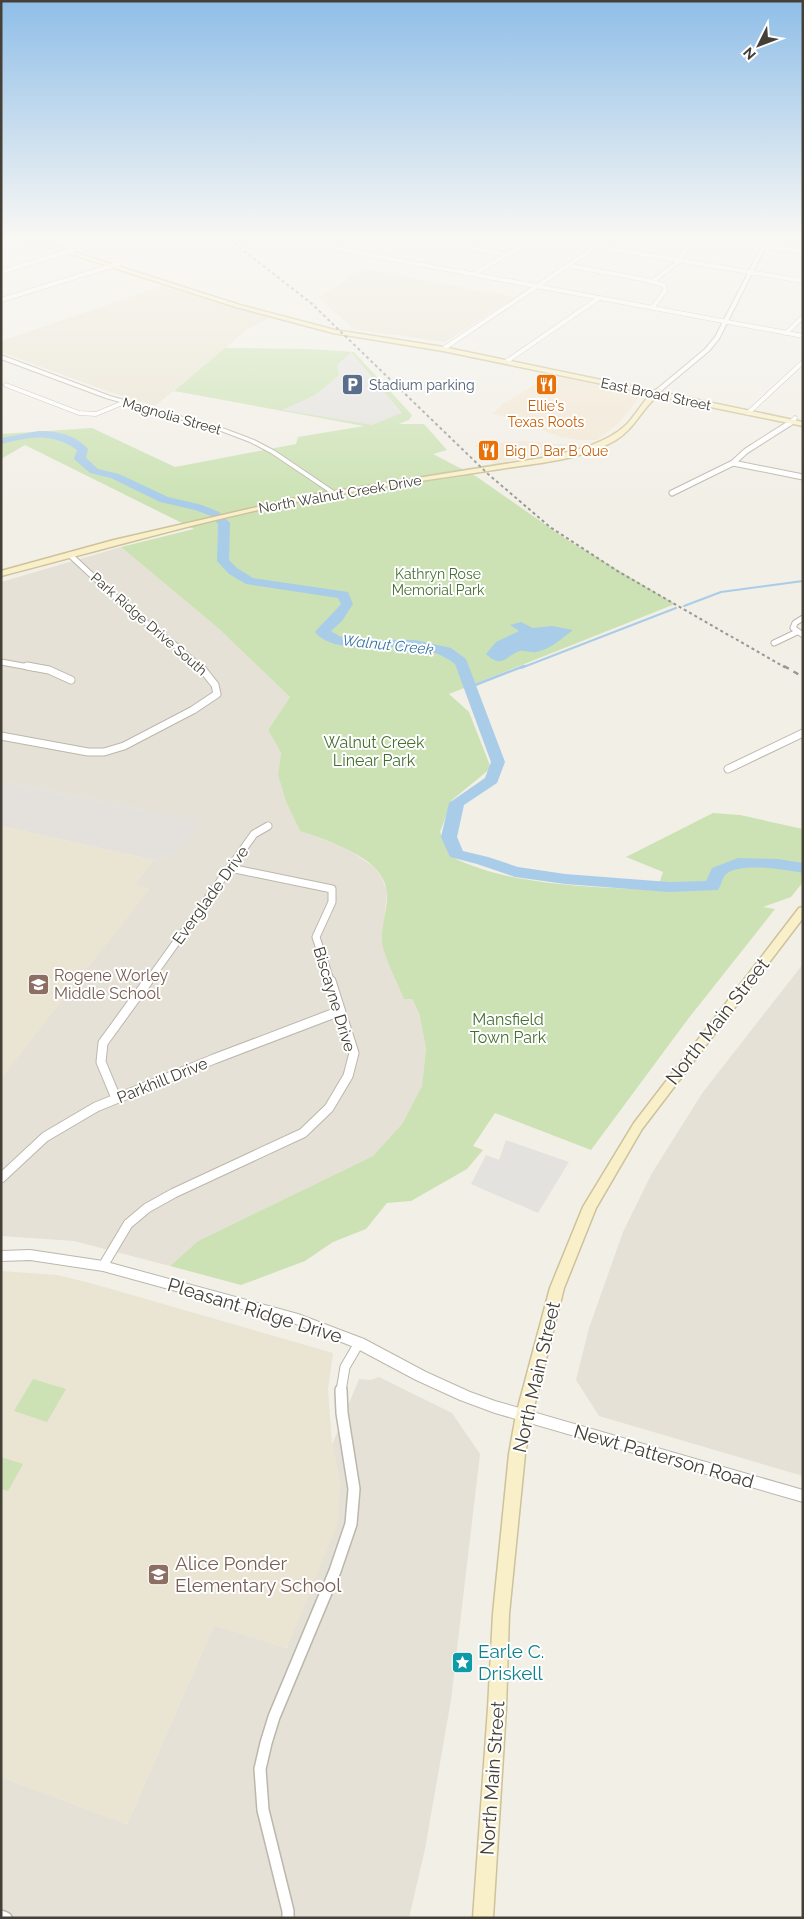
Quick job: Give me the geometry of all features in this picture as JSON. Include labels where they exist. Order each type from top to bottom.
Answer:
[{"type":"main road","name":"East Broad Street","points":[[318,326],[368,336],[446,347],[796,420],[803,424]]},
{"type":"main road","name":"North Walnut Creek Drive","points":[[1,574],[244,512],[334,493],[542,460],[584,451],[614,438],[625,430],[643,405],[657,392]]},
{"type":"main road","name":"North Main Street","points":[[482,1918],[497,1708],[501,1608],[517,1454],[524,1415],[557,1288],[590,1207],[638,1126],[657,1098],[803,910]]},
{"type":"street","points":[[446,347],[478,326]]},
{"type":"street","points":[[509,360],[559,326]]},
{"type":"street","points":[[657,392],[707,350],[717,338],[722,326]]},
{"type":"street","points":[[748,326],[803,336]]},
{"type":"street","points":[[786,333],[794,326]]},
{"type":"street","name":"Magnolia Street","points":[[1,357],[125,402],[223,430],[252,441],[273,452],[334,493]]},
{"type":"street","points":[[750,411],[803,362]]},
{"type":"street","points":[[6,386],[79,413],[96,414],[125,402]]},
{"type":"street","points":[[672,493],[734,463],[746,451],[796,420]]},
{"type":"street","points":[[734,463],[803,477]]},
{"type":"street","name":"Park Ridge Drive South","points":[[1,736],[88,752],[104,752],[124,746],[214,697],[218,690],[216,683],[207,673],[149,624],[128,609],[70,555]]},
{"type":"street","points":[[800,634],[793,626],[803,618]]},
{"type":"street","points":[[774,643],[800,634]]},
{"type":"street","points":[[1,662],[49,670],[71,680]]},
{"type":"street","points":[[728,769],[803,733]]},
{"type":"street","name":"Everglade Drive","points":[[116,1098],[101,1062],[103,1043],[254,834],[268,826]]},
{"type":"street","name":"Biscayne Drive","points":[[103,1266],[128,1224],[147,1208],[174,1193],[303,1133],[318,1122],[342,1089],[351,1069],[354,1053],[316,937],[334,896],[332,889],[230,868]]},
{"type":"street","name":"Parkhill Drive","points":[[1,1178],[23,1156],[51,1133],[80,1115],[116,1098],[247,1045],[340,1010]]},
{"type":"street","name":"Pleasant Ridge Drive","points":[[1,1256],[30,1255],[103,1266],[298,1319],[359,1343],[421,1376],[464,1396],[524,1415]]},
{"type":"street","points":[[288,1918],[288,1911],[262,1806],[260,1777],[267,1735],[293,1664],[311,1629],[347,1539],[354,1504],[353,1473],[345,1431],[341,1384],[345,1367],[359,1343]]},
{"type":"street","name":"Newt Patterson Road","points":[[524,1415],[803,1496]]},
{"type":"street","points":[[1,1916],[6,1918]]},
{"type":"shaded area","points":[[46,326],[255,326],[248,329],[155,406],[110,392],[1,352],[1,341]]},
{"type":"shaded area","points":[[350,326],[471,326],[445,342],[354,329]]},
{"type":"shaded area","name":"Stadium parking","points":[[351,352],[402,413],[372,425],[282,410],[315,395],[339,375],[337,365]]},
{"type":"shaded area","points":[[552,375],[641,395],[620,422],[597,440],[561,437],[542,430],[540,425],[492,414],[504,403]]},
{"type":"shaded area","points":[[521,441],[580,447],[494,464],[475,445]]},
{"type":"shaded area","points":[[121,547],[218,628],[290,697],[268,730],[281,753],[278,775],[286,802],[300,831],[347,848],[375,868],[382,878],[387,891],[382,943],[419,1013],[426,1048],[422,1086],[402,1124],[373,1156],[198,1241],[170,1266],[74,1241],[1,1236],[1,1078],[149,889],[134,885],[153,860],[176,855],[200,821],[1,781],[1,582]]},
{"type":"shaded area","points":[[1,781],[201,821],[176,855],[153,860],[1,826]]},
{"type":"shaded area","name":"Rogene Worley Middle School","points":[[1,826],[153,860],[134,885],[150,889],[1,1078]]},
{"type":"shaded area","points":[[803,964],[803,1476],[599,1416],[576,1380],[589,1328],[623,1232],[652,1173],[703,1092]]},
{"type":"shaded area","points":[[506,1140],[569,1162],[538,1213],[471,1184],[486,1155],[499,1160]]},
{"type":"shaded area","name":"Alice Ponder Elementary School","points":[[1,1271],[57,1275],[94,1284],[333,1353],[328,1389],[332,1445],[340,1484],[338,1523],[287,1648],[214,1625],[127,1824],[1,1777]]},
{"type":"shaded area","points":[[379,1377],[452,1413],[480,1454],[451,1700],[425,1849],[409,1918],[1,1918],[1,1777],[127,1824],[214,1625],[287,1648],[340,1484],[332,1445],[359,1379],[370,1380]]},
{"type":"green space","points":[[225,348],[310,349],[354,352],[412,415],[409,420],[399,424],[424,424],[447,450],[433,454],[477,477],[566,539],[675,604],[449,694],[469,712],[491,768],[452,800],[440,832],[452,857],[475,867],[525,879],[579,886],[657,890],[663,872],[626,857],[713,813],[740,815],[803,829],[803,882],[791,897],[763,907],[775,909],[688,1019],[591,1150],[495,1113],[473,1146],[483,1150],[467,1169],[411,1201],[387,1203],[366,1229],[333,1242],[305,1261],[241,1285],[170,1266],[198,1241],[373,1156],[402,1124],[422,1086],[426,1048],[419,1013],[412,999],[404,999],[388,962],[382,942],[387,898],[384,880],[376,869],[353,852],[300,831],[286,802],[278,775],[281,753],[268,730],[290,697],[218,628],[121,547],[194,529],[25,445],[1,459],[1,434],[92,428],[175,467],[296,444],[298,437],[364,426],[174,391]]},
{"type":"green space","points":[[33,1379],[66,1389],[47,1422],[14,1411]]},
{"type":"green space","points":[[1,1457],[23,1464],[8,1491],[1,1489]]},
{"type":"water","points":[[521,622],[533,628],[552,626],[573,630],[556,643],[541,651],[520,651],[501,661],[492,659],[486,654],[496,642],[519,631],[510,625]]},
{"type":"waterway","name":"Walnut Creek","points":[[1,441],[39,434],[62,437],[83,449],[80,459],[94,471],[115,476],[164,500],[198,507],[215,514],[224,523],[223,561],[233,571],[250,581],[343,595],[347,604],[337,618],[322,632],[335,639],[357,644],[415,644],[446,651],[461,662],[498,762],[492,780],[457,803],[449,837],[456,854],[482,860],[515,872],[565,879],[669,887],[712,886],[718,872],[738,863],[778,864],[803,868]]},
{"type":"waterway","points":[[684,606],[721,592],[803,581]]},
{"type":"waterway","points":[[521,668],[676,608]]},
{"type":"waterway","points":[[470,687],[524,666]]},
{"type":"railway","points":[[334,326],[488,474],[550,527],[619,572],[786,668]]},
{"type":"railway","points":[[784,666],[803,677]]},
{"type":"place","name":"Ellie's Texas Roots","points":[[546,384]]},
{"type":"place","name":"Stadium parking","points":[[353,385]]},
{"type":"place","name":"Big D Bar B Que","points":[[489,451]]},
{"type":"place","name":"Rogene Worley Middle School","points":[[38,984]]},
{"type":"place","name":"Alice Ponder Elementary School","points":[[159,1574]]},
{"type":"place","name":"Earle C. Driskell","points":[[462,1662]]},
{"type":"park label","name":"Kathryn Rose Memorial Park","points":[[438,582]]},
{"type":"park label","name":"Walnut Creek Linear Park","points":[[374,751]]},
{"type":"park label","name":"Mansfield Town Park","points":[[508,1028]]}]
